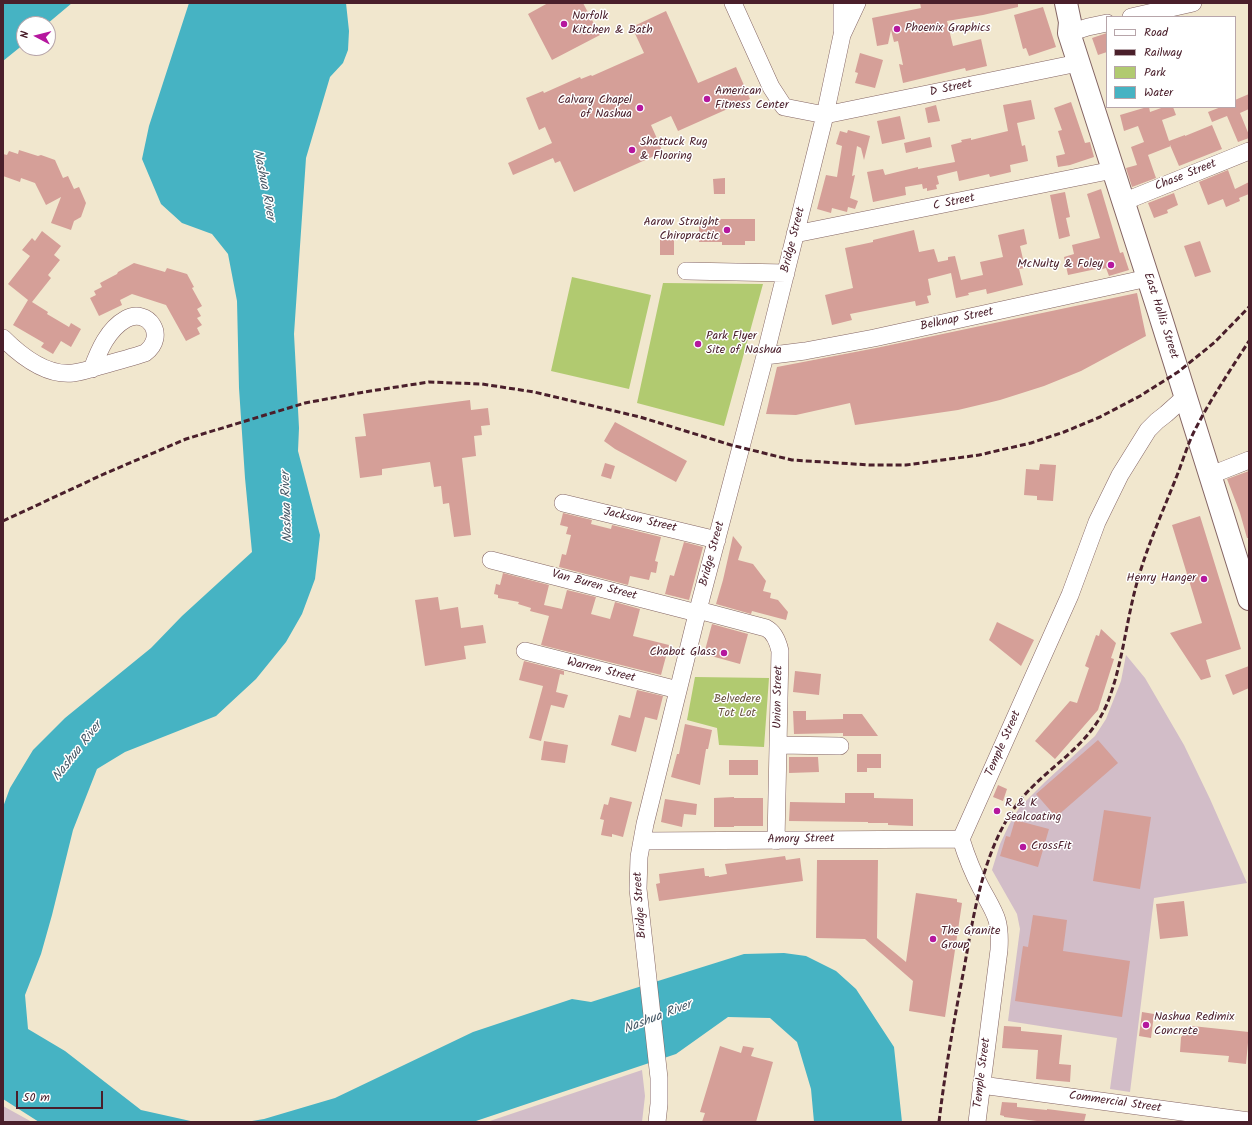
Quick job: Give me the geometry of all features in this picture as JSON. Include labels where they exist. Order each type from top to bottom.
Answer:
[{"type":"main road","name":"East Hollis Street","points":[[1054,3],[1062,26],[1069,33]]},
{"type":"main road","name":"East Hollis Street","points":[[1066,3],[1070,22],[1069,33],[1078,63],[1186,396],[1249,597]]},
{"type":"street","points":[[733,3],[771,87],[784,107],[825,115]]},
{"type":"street","name":"Bridge Street","points":[[657,1122],[659,1078],[638,889],[639,857],[656,776],[765,356],[825,115],[842,35],[842,3]]},
{"type":"street","name":"Bridge Street","points":[[842,35],[857,3]]},
{"type":"street","points":[[1135,16],[1193,3]]},
{"type":"street","points":[[1069,33],[1106,23]]},
{"type":"street","name":"D Street","points":[[825,115],[1078,63]]},
{"type":"street","name":"Chase Street","points":[[1123,202],[1249,151]]},
{"type":"street","name":"C Street","points":[[795,234],[1113,170]]},
{"type":"street","points":[[686,271],[786,273]]},
{"type":"street","name":"Belknap Street","points":[[765,356],[805,351],[874,338],[1148,278]]},
{"type":"street","points":[[3,338],[19,353],[34,363],[49,370],[72,373],[92,369]]},
{"type":"street","name":"Temple Street","points":[[977,1122],[999,950],[1000,931],[997,916],[981,888],[961,839],[1052,637],[1070,595],[1095,527],[1123,469],[1148,430],[1186,396]]},
{"type":"street","points":[[1211,475],[1249,460]]},
{"type":"street","name":"Jackson Street","points":[[563,503],[717,540]]},
{"type":"street","name":"Van Buren Street","points":[[491,560],[698,611]]},
{"type":"street","name":"Union Street","points":[[698,611],[766,628],[770,630],[779,644],[776,840]]},
{"type":"street","name":"Warren Street","points":[[525,651],[678,690]]},
{"type":"street","points":[[778,745],[840,746]]},
{"type":"street","name":"Amory Street","points":[[642,841],[961,839]]},
{"type":"street","name":"Commercial Street","points":[[981,1085],[1249,1121]]},
{"type":"shaded area","points":[[1126,655],[1145,678],[1184,745],[1210,799],[1247,883],[1154,898],[1130,1092],[1110,1089],[1117,1038],[1008,1021],[1020,929],[1017,914],[992,870],[1000,844],[1019,808],[1095,736],[1106,719],[1121,681]]},
{"type":"shaded area","points":[[642,1070],[645,1096],[642,1122],[487,1122]]},
{"type":"shaded area","points":[[3,1106],[32,1122],[3,1122]]},
{"type":"green space","points":[[572,277],[651,295],[629,389],[551,371]]},
{"type":"green space","name":"Park Flyer Site of Nashua","points":[[663,283],[763,284],[724,426],[637,403]]},
{"type":"green space","name":"Belvedere Tot Lot","points":[[695,677],[769,678],[764,747],[719,745],[717,728],[687,720]]},
{"type":"water","points":[[3,3],[72,3],[56,16],[16,16],[16,50],[3,61]]},
{"type":"water","name":"Nashua River","points":[[189,3],[346,3],[349,31],[348,50],[343,63],[330,77],[306,158],[294,334],[299,428],[298,451],[320,535],[315,579],[302,614],[286,642],[256,679],[216,716],[125,752],[97,769],[73,830],[41,954],[25,995],[28,1029],[65,1051],[141,1110],[195,1122],[39,1122],[3,1099],[3,807],[10,788],[33,750],[65,718],[151,648],[182,616],[252,552],[239,388],[237,301],[228,254],[212,234],[182,223],[161,204],[142,159],[149,126]]},
{"type":"water","name":"Nashua River","points":[[784,953],[806,956],[836,971],[856,989],[894,1047],[902,1122],[814,1122],[811,1089],[797,1042],[770,1018],[728,1017],[676,1054],[473,1122],[246,1122],[264,1119],[335,1098],[473,1032],[572,999],[591,1002],[744,954]]},
{"type":"building","name":"Norfolk Kitchen & Bath","points":[[548,3],[583,3],[600,35],[552,60],[528,14]]},
{"type":"building","points":[[920,3],[1018,3],[1018,7],[947,21],[953,46],[981,39],[987,66],[966,71],[965,68],[903,83],[899,64],[903,65],[898,41],[894,42],[891,30],[888,44],[877,46],[872,18],[921,8]]},
{"type":"building","points":[[1043,7],[1056,47],[1029,56],[1026,48],[1023,49],[1014,15]]},
{"type":"building","points":[[666,11],[698,83],[736,67],[750,99],[678,131],[671,116],[651,125],[663,152],[574,192],[560,161],[555,163],[553,158],[513,175],[508,163],[552,143],[545,127],[539,130],[526,98],[543,91],[544,93],[580,77],[581,79],[591,75],[592,76],[644,53],[632,27]]},
{"type":"building","points":[[1106,33],[1106,52],[1098,55],[1092,38]]},
{"type":"building","points":[[860,53],[883,60],[875,88],[855,83],[858,73],[855,72]]},
{"type":"building","points":[[1249,94],[1249,109],[1240,113],[1249,138],[1238,142],[1227,116],[1212,122],[1208,112],[1218,108],[1236,108],[1236,100]]},
{"type":"building","points":[[1031,100],[1035,119],[1017,123],[1022,146],[1025,145],[1028,161],[1010,165],[1011,172],[990,177],[989,174],[959,181],[957,171],[937,176],[939,184],[936,185],[937,189],[927,191],[927,188],[923,189],[922,184],[905,187],[906,195],[873,202],[867,172],[883,169],[885,175],[918,167],[918,169],[955,162],[951,145],[962,142],[961,140],[971,138],[971,140],[1008,131],[1003,105]]},
{"type":"building","points":[[1071,102],[1085,143],[1090,142],[1094,157],[1070,165],[1058,167],[1056,156],[1065,154],[1058,131],[1062,130],[1054,108]]},
{"type":"building","points":[[936,105],[940,121],[928,123],[925,108]]},
{"type":"building","points":[[1144,108],[1149,108],[1150,112],[1161,108],[1173,108],[1176,115],[1162,120],[1169,141],[1212,125],[1222,149],[1179,166],[1171,146],[1148,155],[1156,178],[1132,187],[1126,168],[1137,165],[1131,147],[1144,142],[1138,126],[1124,131],[1120,115]]},
{"type":"building","points":[[900,116],[905,139],[882,144],[877,121]]},
{"type":"building","points":[[848,130],[870,136],[864,160],[861,148],[857,146],[852,176],[855,175],[850,198],[858,201],[855,209],[848,207],[847,212],[832,208],[831,213],[817,209],[826,175],[837,177],[842,146],[836,144],[840,131],[847,133]]},
{"type":"building","points":[[930,137],[932,147],[906,153],[904,143]]},
{"type":"building","points":[[19,150],[55,160],[63,178],[68,176],[74,189],[79,187],[86,203],[81,217],[74,221],[71,230],[51,223],[61,197],[46,205],[35,183],[21,178],[20,182],[3,176],[3,154],[7,155],[9,151],[18,154]]},
{"type":"building","points":[[1228,170],[1235,189],[1249,182],[1249,194],[1239,198],[1240,201],[1226,207],[1223,199],[1208,205],[1199,182]]},
{"type":"building","points":[[725,178],[725,194],[714,194],[713,179]]},
{"type":"building","points":[[1101,189],[1120,253],[1123,252],[1129,270],[1109,276],[1106,268],[1068,275],[1064,257],[1074,254],[1072,245],[1100,238],[1087,194]]},
{"type":"building","points":[[1065,192],[1070,217],[1066,218],[1070,236],[1059,239],[1050,195]]},
{"type":"building","points":[[1174,193],[1178,205],[1167,210],[1168,213],[1154,218],[1148,203]]},
{"type":"building","name":"Aarow Straight Chiropractic","points":[[699,219],[755,219],[755,241],[745,241],[745,245],[722,245],[722,242],[699,242]]},
{"type":"building","points":[[1024,229],[1027,244],[1020,246],[1025,268],[1019,269],[1023,285],[987,294],[986,289],[968,293],[969,295],[956,298],[951,273],[928,279],[931,295],[927,296],[929,303],[916,306],[915,301],[850,314],[852,320],[832,325],[825,295],[853,288],[845,248],[873,242],[873,240],[914,230],[919,252],[934,249],[938,262],[948,260],[948,257],[955,256],[961,280],[983,275],[980,262],[1003,257],[998,235]]},
{"type":"building","points":[[42,231],[61,246],[54,255],[60,260],[48,275],[51,278],[32,302],[48,312],[47,314],[69,327],[71,323],[81,329],[71,347],[61,341],[53,354],[41,347],[44,343],[13,325],[28,300],[8,284],[30,256],[22,250],[32,238],[35,241]]},
{"type":"building","points":[[674,236],[674,255],[660,255],[660,237]]},
{"type":"building","points":[[1200,241],[1211,272],[1195,277],[1184,246]]},
{"type":"building","points":[[134,263],[165,272],[167,268],[187,274],[194,287],[192,288],[202,306],[197,309],[201,316],[197,318],[202,325],[197,328],[200,334],[186,341],[166,305],[132,294],[120,300],[122,305],[99,316],[90,298],[96,295],[94,291],[102,287],[100,283]]},
{"type":"building","points":[[1137,293],[1146,336],[1081,371],[1044,386],[1000,400],[958,410],[855,425],[850,403],[796,415],[766,414],[777,367],[876,348]]},
{"type":"building","points":[[470,400],[471,410],[488,408],[490,425],[481,426],[482,435],[474,436],[476,456],[462,458],[471,535],[454,537],[449,503],[443,504],[441,486],[434,487],[430,462],[382,469],[382,475],[360,478],[355,437],[366,436],[363,414]]},
{"type":"building","points":[[615,422],[687,461],[676,482],[615,449],[604,441]]},
{"type":"building","points":[[605,463],[615,466],[611,479],[601,476]]},
{"type":"building","points":[[1040,464],[1056,465],[1053,501],[1037,500],[1037,496],[1024,495],[1026,469],[1039,470]]},
{"type":"building","points":[[1249,471],[1249,538],[1247,538],[1240,513],[1227,479]]},
{"type":"building","points":[[563,513],[592,520],[591,524],[611,529],[612,525],[661,537],[655,561],[658,562],[656,573],[651,572],[649,580],[630,576],[628,585],[559,567],[562,554],[566,555],[571,535],[566,534],[568,527],[560,525]]},
{"type":"building","name":"Henry Hanger","points":[[1200,516],[1241,649],[1206,660],[1211,677],[1201,680],[1170,633],[1202,623],[1172,525]]},
{"type":"building","points":[[733,536],[742,547],[738,560],[753,564],[766,581],[763,591],[771,593],[770,598],[778,600],[788,612],[786,620],[752,611],[751,614],[716,604]]},
{"type":"building","points":[[684,542],[703,547],[689,600],[665,594],[670,575],[674,576]]},
{"type":"building","points":[[503,573],[549,585],[544,605],[562,609],[567,590],[596,597],[591,614],[610,619],[615,602],[640,609],[633,636],[669,645],[661,675],[541,645],[549,616],[530,611],[531,608],[518,604],[519,602],[498,598],[498,595],[494,594],[496,584],[500,585]]},
{"type":"building","points":[[438,597],[440,610],[458,607],[461,628],[483,625],[486,643],[464,646],[466,659],[425,666],[415,600]]},
{"type":"building","points":[[997,622],[1034,640],[1021,666],[989,640]]},
{"type":"building","points":[[712,624],[748,634],[740,664],[704,654]]},
{"type":"building","points":[[1101,629],[1116,643],[1111,658],[1114,659],[1098,710],[1055,759],[1035,741],[1070,701],[1077,703],[1089,668],[1085,666],[1096,635],[1099,636]]},
{"type":"building","points":[[524,661],[564,671],[564,675],[560,674],[556,692],[568,695],[564,708],[551,705],[541,741],[529,738],[543,686],[519,680]]},
{"type":"building","points":[[1249,666],[1249,688],[1233,695],[1225,675]]},
{"type":"building","points":[[795,671],[821,674],[819,695],[793,692]]},
{"type":"building","points":[[637,690],[663,696],[657,720],[645,717],[636,752],[611,745],[619,715],[630,718]]},
{"type":"building","points":[[793,711],[806,711],[806,720],[843,719],[843,714],[862,714],[878,736],[843,736],[843,733],[794,734]]},
{"type":"building","points":[[685,724],[712,730],[708,749],[706,749],[700,785],[671,777],[677,754],[679,754]]},
{"type":"building","points":[[1098,740],[1118,763],[1056,817],[1036,794]]},
{"type":"building","points":[[544,741],[568,745],[565,763],[541,760]]},
{"type":"building","points":[[857,754],[881,754],[881,768],[867,768],[867,772],[857,772]]},
{"type":"building","points":[[789,757],[818,757],[819,772],[789,773]]},
{"type":"building","points":[[729,760],[758,760],[758,775],[729,775]]},
{"type":"building","points":[[998,785],[1007,789],[1003,801],[993,797]]},
{"type":"building","points":[[845,793],[874,793],[874,798],[913,799],[913,826],[888,825],[888,823],[868,822],[789,821],[790,802],[845,803]]},
{"type":"building","points":[[610,797],[632,802],[623,837],[612,834],[612,837],[601,835],[604,820],[600,819],[604,804],[608,805]]},
{"type":"building","points":[[714,798],[763,798],[763,826],[714,827]]},
{"type":"building","points":[[665,799],[697,804],[696,815],[684,814],[682,827],[661,822]]},
{"type":"building","points":[[1104,810],[1151,817],[1140,889],[1093,881]]},
{"type":"building","name":"CrossFit","points":[[1015,820],[1049,829],[1038,867],[1000,856],[1006,836],[1010,837]]},
{"type":"building","points":[[785,856],[786,860],[800,858],[803,881],[659,901],[656,884],[660,883],[659,874],[704,868],[705,876],[709,877],[727,874],[725,864]]},
{"type":"building","name":"The Granite Group","points":[[817,860],[878,860],[877,938],[906,962],[916,893],[957,899],[957,902],[962,903],[945,1017],[909,1011],[913,981],[865,939],[816,938]]},
{"type":"building","points":[[1184,901],[1188,936],[1160,939],[1156,904]]},
{"type":"building","points":[[1033,915],[1067,920],[1063,951],[1130,961],[1122,1017],[1015,1001],[1023,946],[1028,947]]},
{"type":"building","name":"Nashua Redimix Concrete","points":[[1142,1012],[1154,1014],[1151,1038],[1139,1036]]},
{"type":"building","points":[[1004,1026],[1021,1027],[1021,1031],[1062,1035],[1059,1064],[1071,1065],[1070,1082],[1036,1079],[1038,1050],[1002,1048]]},
{"type":"building","points":[[1192,1026],[1249,1032],[1246,1064],[1228,1062],[1229,1056],[1180,1052],[1181,1037]]},
{"type":"building","points":[[720,1046],[741,1053],[743,1046],[754,1048],[751,1056],[773,1062],[756,1122],[702,1122],[705,1113],[700,1112]]},
{"type":"building","points":[[1002,1102],[1017,1103],[1017,1107],[1086,1114],[1084,1122],[1045,1122],[1004,1117],[1000,1115]]},
{"type":"railway","points":[[3,521],[104,474],[186,439],[305,403],[429,382],[482,384],[534,392],[640,417],[731,445],[792,460],[870,465],[906,465],[979,455],[1031,443],[1064,432],[1100,417],[1140,396],[1178,372],[1215,342],[1249,307]]},
{"type":"railway","points":[[939,1122],[950,1046],[971,929],[980,888],[993,849],[1001,830],[1022,798],[1087,736],[1098,721],[1107,704],[1121,658],[1130,610],[1146,553],[1179,472],[1188,445],[1215,394],[1249,341]]},
{"type":"place","name":"Norfolk Kitchen & Bath","points":[[564,24]]},
{"type":"place","name":"Phoenix Graphics","points":[[897,29]]},
{"type":"place","name":"American Fitness Center","points":[[707,99]]},
{"type":"place","name":"Calvary Chapel of Nashua","points":[[640,108]]},
{"type":"place","name":"Shattuck Rug & Flooring","points":[[632,150]]},
{"type":"place","name":"Aarow Straight Chiropractic","points":[[727,230]]},
{"type":"place","name":"McNulty & Foley","points":[[1111,265]]},
{"type":"place","name":"Park Flyer Site of Nashua","points":[[698,344]]},
{"type":"place","name":"Henry Hanger","points":[[1204,579]]},
{"type":"place","name":"Chabot Glass","points":[[724,653]]},
{"type":"place","name":"R & K Sealcoating","points":[[997,811]]},
{"type":"place","name":"CrossFit","points":[[1023,847]]},
{"type":"place","name":"The Granite Group","points":[[933,939]]},
{"type":"place","name":"Nashua Redimix Concrete","points":[[1146,1025]]}]
